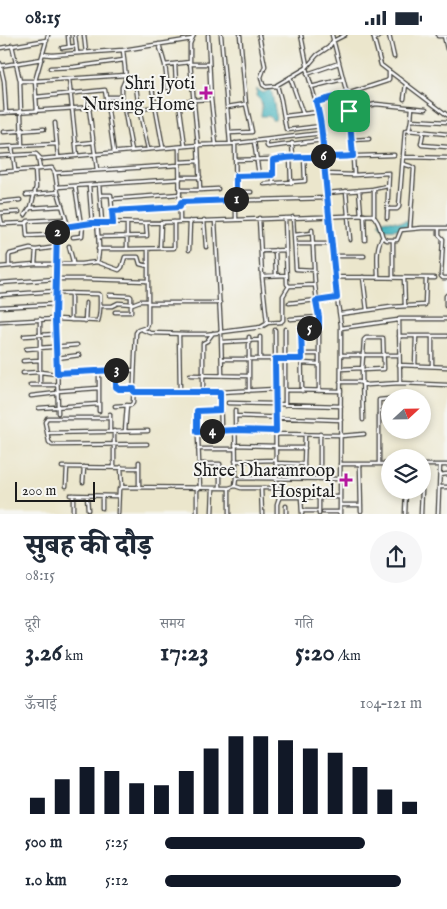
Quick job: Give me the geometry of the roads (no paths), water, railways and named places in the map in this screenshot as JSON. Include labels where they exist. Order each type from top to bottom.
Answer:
[{"type":"street","points":[[37,111],[35,81],[48,35]]},
{"type":"street","points":[[68,35],[69,47]]},
{"type":"street","points":[[75,35],[77,54]]},
{"type":"street","points":[[84,35],[86,53]]},
{"type":"street","points":[[194,35],[190,48],[190,63],[198,145],[200,190]]},
{"type":"street","points":[[208,35],[211,99],[216,145]]},
{"type":"street","points":[[221,35],[230,144]]},
{"type":"street","points":[[229,133],[252,132],[246,104],[240,35]]},
{"type":"street","points":[[259,35],[264,66],[261,77],[262,83],[266,87],[277,86],[307,67],[333,41],[345,35]]},
{"type":"street","points":[[301,35],[307,74],[319,112],[321,125],[337,298],[342,328],[340,513],[323,512]]},
{"type":"street","points":[[332,35],[347,94],[354,175]]},
{"type":"street","points":[[381,35],[374,37],[381,64],[447,115]]},
{"type":"street","points":[[389,35],[394,57]]},
{"type":"street","points":[[438,36],[445,36],[447,49]]},
{"type":"street","points":[[43,54],[123,51],[192,39]]},
{"type":"street","points":[[0,48],[47,40]]},
{"type":"street","points":[[160,44],[168,86],[176,83],[192,82]]},
{"type":"street","points":[[12,45],[20,81],[22,146]]},
{"type":"street","points":[[62,48],[76,46]]},
{"type":"street","points":[[123,51],[126,79],[122,87],[122,97],[132,151]]},
{"type":"street","points":[[6,113],[4,81],[0,65],[42,59]]},
{"type":"street","points":[[50,68],[74,67],[124,60]]},
{"type":"street","points":[[307,74],[339,63]]},
{"type":"street","points":[[175,64],[176,83]]},
{"type":"street","points":[[165,65],[209,64]]},
{"type":"street","points":[[316,102],[387,81],[389,79],[389,71]]},
{"type":"street","points":[[20,81],[126,75]]},
{"type":"street","points":[[290,77],[303,114]]},
{"type":"street","points":[[69,79],[76,155]]},
{"type":"street","points":[[135,79],[148,150]]},
{"type":"street","points":[[312,87],[343,79]]},
{"type":"street","points":[[151,83],[163,148]]},
{"type":"street","points":[[404,99],[406,84]]},
{"type":"street","points":[[277,86],[282,100],[286,130],[321,125]]},
{"type":"street","points":[[36,97],[104,89],[107,97],[114,152]]},
{"type":"street","points":[[107,97],[122,97]]},
{"type":"street","points":[[124,111],[211,99]]},
{"type":"street","points":[[179,102],[185,146]]},
{"type":"street","points":[[227,107],[246,104]]},
{"type":"street","points":[[349,111],[376,104],[426,109]]},
{"type":"street","points":[[0,113],[108,106]]},
{"type":"street","points":[[88,108],[97,171]]},
{"type":"street","points":[[409,131],[412,108]]},
{"type":"street","points":[[285,116],[319,112]]},
{"type":"street","points":[[411,120],[447,122]]},
{"type":"street","points":[[55,123],[58,157]]},
{"type":"street","points":[[3,132],[44,129]]},
{"type":"street","points":[[387,209],[399,207],[404,133],[409,131],[447,134]]},
{"type":"street","points":[[0,156],[36,154],[42,159],[185,146],[230,144],[322,133]]},
{"type":"street","points":[[423,133],[422,145],[447,147]]},
{"type":"street","points":[[352,140],[369,139]]},
{"type":"street","points":[[266,140],[268,147],[323,140]]},
{"type":"street","points":[[254,141],[258,175]]},
{"type":"street","points":[[76,144],[94,142]]},
{"type":"street","points":[[235,143],[236,219]]},
{"type":"street","points":[[291,183],[292,143]]},
{"type":"street","points":[[0,147],[57,144]]},
{"type":"street","points":[[12,146],[15,170]]},
{"type":"street","points":[[179,147],[180,221]]},
{"type":"street","points":[[38,155],[40,169]]},
{"type":"street","points":[[235,161],[273,160],[292,157],[394,155]]},
{"type":"street","points":[[264,184],[303,182],[306,180],[304,157]]},
{"type":"street","points":[[403,157],[447,159]]},
{"type":"street","points":[[273,160],[273,184]]},
{"type":"street","points":[[55,173],[199,161]]},
{"type":"street","points":[[403,164],[414,168],[410,229]]},
{"type":"street","points":[[0,172],[52,168],[55,173],[58,192],[68,226]]},
{"type":"street","points":[[25,215],[30,208],[36,187],[35,169]]},
{"type":"street","points":[[325,174],[389,173],[387,218]]},
{"type":"street","points":[[236,176],[273,175]]},
{"type":"street","points":[[57,187],[200,177]]},
{"type":"street","points":[[99,184],[102,222]]},
{"type":"street","points":[[89,185],[92,223]]},
{"type":"street","points":[[73,237],[82,236],[82,225],[75,186]]},
{"type":"street","points":[[327,193],[388,186]]},
{"type":"street","points":[[112,199],[218,189]]},
{"type":"street","points":[[373,189],[375,191],[374,215],[384,239],[398,239],[401,230],[447,228]]},
{"type":"street","points":[[359,190],[365,240]]},
{"type":"street","points":[[346,191],[350,240]]},
{"type":"street","points":[[26,195],[58,192]]},
{"type":"street","points":[[236,193],[251,192]]},
{"type":"street","points":[[100,195],[111,195],[113,223]]},
{"type":"street","points":[[181,202],[328,198]]},
{"type":"street","points":[[0,202],[20,200]]},
{"type":"street","points":[[30,208],[62,206]]},
{"type":"street","points":[[112,211],[180,207]]},
{"type":"street","points":[[19,212],[0,214],[2,224],[66,219]]},
{"type":"street","points":[[58,413],[55,319],[57,228],[97,222],[146,223],[374,215]]},
{"type":"street","points":[[293,217],[296,269],[314,270]]},
{"type":"street","points":[[259,218],[262,275],[268,323]]},
{"type":"street","points":[[285,218],[287,285],[289,286]]},
{"type":"street","points":[[190,221],[190,250]]},
{"type":"street","points":[[204,221],[206,247]]},
{"type":"street","points":[[215,221],[222,342],[222,376]]},
{"type":"street","points":[[97,222],[97,262]]},
{"type":"street","points":[[160,222],[160,248]]},
{"type":"street","points":[[98,249],[174,248],[174,222]]},
{"type":"street","points":[[26,223],[28,236],[50,235],[52,238],[57,238]]},
{"type":"street","points":[[127,223],[127,249]]},
{"type":"street","points":[[98,237],[147,236],[146,223]]},
{"type":"street","points":[[439,228],[439,235],[443,239],[442,276],[447,278]]},
{"type":"street","points":[[294,235],[312,231],[314,285],[319,317],[319,391]]},
{"type":"street","points":[[378,277],[378,247],[380,239],[383,237]]},
{"type":"street","points":[[393,240],[393,277]]},
{"type":"street","points":[[295,244],[332,244]]},
{"type":"street","points":[[69,246],[74,264]]},
{"type":"street","points":[[9,267],[10,254],[30,249],[57,247]]},
{"type":"street","points":[[114,406],[131,405],[133,403],[136,333],[138,330],[148,326],[148,249]]},
{"type":"street","points":[[35,264],[36,250]]},
{"type":"street","points":[[275,250],[276,275]]},
{"type":"street","points":[[261,251],[286,250]]},
{"type":"street","points":[[333,256],[364,256]]},
{"type":"street","points":[[0,267],[97,262],[119,270],[125,257],[139,257],[139,263],[148,267]]},
{"type":"street","points":[[442,259],[447,259]]},
{"type":"street","points":[[262,275],[287,275]]},
{"type":"street","points":[[335,277],[435,278]]},
{"type":"street","points":[[363,277],[367,310]]},
{"type":"street","points":[[404,278],[405,306]]},
{"type":"street","points":[[340,314],[425,304],[426,278]]},
{"type":"street","points":[[0,283],[56,279],[148,281]]},
{"type":"street","points":[[289,286],[314,285]]},
{"type":"street","points":[[142,329],[151,333],[213,333],[261,327],[268,323],[280,322],[283,320],[283,296],[289,286]]},
{"type":"street","points":[[0,295],[56,292],[98,294],[100,296],[99,321],[55,319],[0,321]]},
{"type":"street","points":[[70,320],[71,293]]},
{"type":"street","points":[[109,295],[131,296],[131,312],[115,312]]},
{"type":"street","points":[[446,306],[447,295]]},
{"type":"street","points":[[289,303],[337,298]]},
{"type":"street","points":[[100,306],[112,306],[118,303],[132,304],[140,301],[220,303]]},
{"type":"street","points":[[85,321],[86,303]]},
{"type":"street","points":[[0,307],[56,304]]},
{"type":"street","points":[[290,319],[319,317]]},
{"type":"street","points":[[40,319],[40,385]]},
{"type":"street","points":[[342,328],[400,319],[447,319]]},
{"type":"street","points":[[398,320],[400,383]]},
{"type":"street","points":[[302,391],[301,327],[319,327]]},
{"type":"street","points":[[285,329],[285,405]]},
{"type":"street","points":[[275,330],[278,514]]},
{"type":"street","points":[[203,392],[203,343],[213,333]]},
{"type":"street","points":[[24,336],[56,334]]},
{"type":"street","points":[[179,334],[180,392]]},
{"type":"street","points":[[399,336],[447,336]]},
{"type":"street","points":[[416,336],[416,365]]},
{"type":"street","points":[[432,336],[432,366]]},
{"type":"street","points":[[341,369],[362,369],[384,369],[384,340],[382,338],[365,339],[362,355],[362,369],[363,383],[363,420]]},
{"type":"street","points":[[249,339],[249,391]]},
{"type":"street","points":[[222,342],[260,339],[260,359]]},
{"type":"street","points":[[26,349],[77,345]]},
{"type":"street","points":[[302,354],[319,354]]},
{"type":"street","points":[[57,358],[80,355]]},
{"type":"street","points":[[341,355],[399,355]]},
{"type":"street","points":[[222,359],[302,359]]},
{"type":"street","points":[[23,361],[40,360]]},
{"type":"street","points":[[302,363],[319,364]]},
{"type":"street","points":[[399,365],[447,367]]},
{"type":"street","points":[[116,370],[117,388],[134,391],[220,392],[275,389]]},
{"type":"street","points":[[23,373],[134,370]]},
{"type":"street","points":[[99,371],[99,411]]},
{"type":"street","points":[[190,375],[249,376]]},
{"type":"street","points":[[340,382],[359,382],[367,385],[400,383],[447,385]]},
{"type":"street","points":[[30,385],[57,385]]},
{"type":"street","points":[[32,396],[98,388]]},
{"type":"street","points":[[285,390],[341,391]]},
{"type":"street","points":[[220,392],[222,430]]},
{"type":"street","points":[[340,464],[379,464],[379,401],[381,399]]},
{"type":"street","points":[[228,403],[341,407]]},
{"type":"street","points":[[39,408],[99,404]]},
{"type":"street","points":[[125,431],[127,405]]},
{"type":"street","points":[[197,514],[199,464],[197,411],[220,410]]},
{"type":"street","points":[[235,410],[235,487]]},
{"type":"street","points":[[114,467],[114,445],[110,416],[47,418],[45,421],[47,433],[49,442],[52,445],[114,445],[147,444]]},
{"type":"street","points":[[235,416],[341,420]]},
{"type":"street","points":[[197,432],[235,430],[341,436],[364,434]]},
{"type":"street","points":[[47,433],[148,431]]},
{"type":"street","points":[[305,434],[305,479]]},
{"type":"street","points":[[320,435],[320,479]]},
{"type":"street","points":[[235,445],[305,448]]},
{"type":"street","points":[[198,449],[235,449]]},
{"type":"street","points":[[235,461],[304,463]]},
{"type":"street","points":[[139,462],[139,487]]},
{"type":"street","points":[[199,464],[220,465],[220,488]]},
{"type":"street","points":[[360,464],[361,511]]},
{"type":"street","points":[[431,465],[447,465]]},
{"type":"street","points":[[438,514],[440,465]]},
{"type":"street","points":[[62,467],[139,467]]},
{"type":"street","points":[[66,486],[67,467]]},
{"type":"street","points":[[83,482],[84,467]]},
{"type":"street","points":[[118,514],[119,488],[122,487],[121,467]]},
{"type":"street","points":[[440,475],[447,474]]},
{"type":"street","points":[[236,478],[340,479]]},
{"type":"street","points":[[122,487],[277,488]]},
{"type":"street","points":[[439,487],[447,487]]},
{"type":"street","points":[[212,514],[213,488]]},
{"type":"street","points":[[229,488],[229,514]]},
{"type":"street","points":[[261,488],[262,514]]},
{"type":"street","points":[[73,514],[72,495],[118,496]]},
{"type":"street","points":[[87,495],[88,510]]},
{"type":"street","points":[[102,495],[102,508]]},
{"type":"street","points":[[279,499],[282,496],[340,497]]},
{"type":"street","points":[[301,497],[302,513],[319,513],[319,497]]},
{"type":"street","points":[[405,514],[406,499]]},
{"type":"street","points":[[421,514],[422,499]]},
{"type":"street","points":[[340,505],[361,505]]},
{"type":"street","points":[[286,506],[286,514]]},
{"type":"water","points":[[257,89],[263,93],[271,89],[276,115],[275,120],[272,120],[269,116],[261,116],[261,101],[256,96]]},
{"type":"water","points":[[387,220],[401,222],[409,220],[410,223],[400,229],[383,229],[380,226],[380,222]]},
{"type":"place","name":"Shri Jyoti Nursing Home","points":[[206,93]]},
{"type":"place","name":"Shree Dharamroop Hospital","points":[[346,480]]}]
